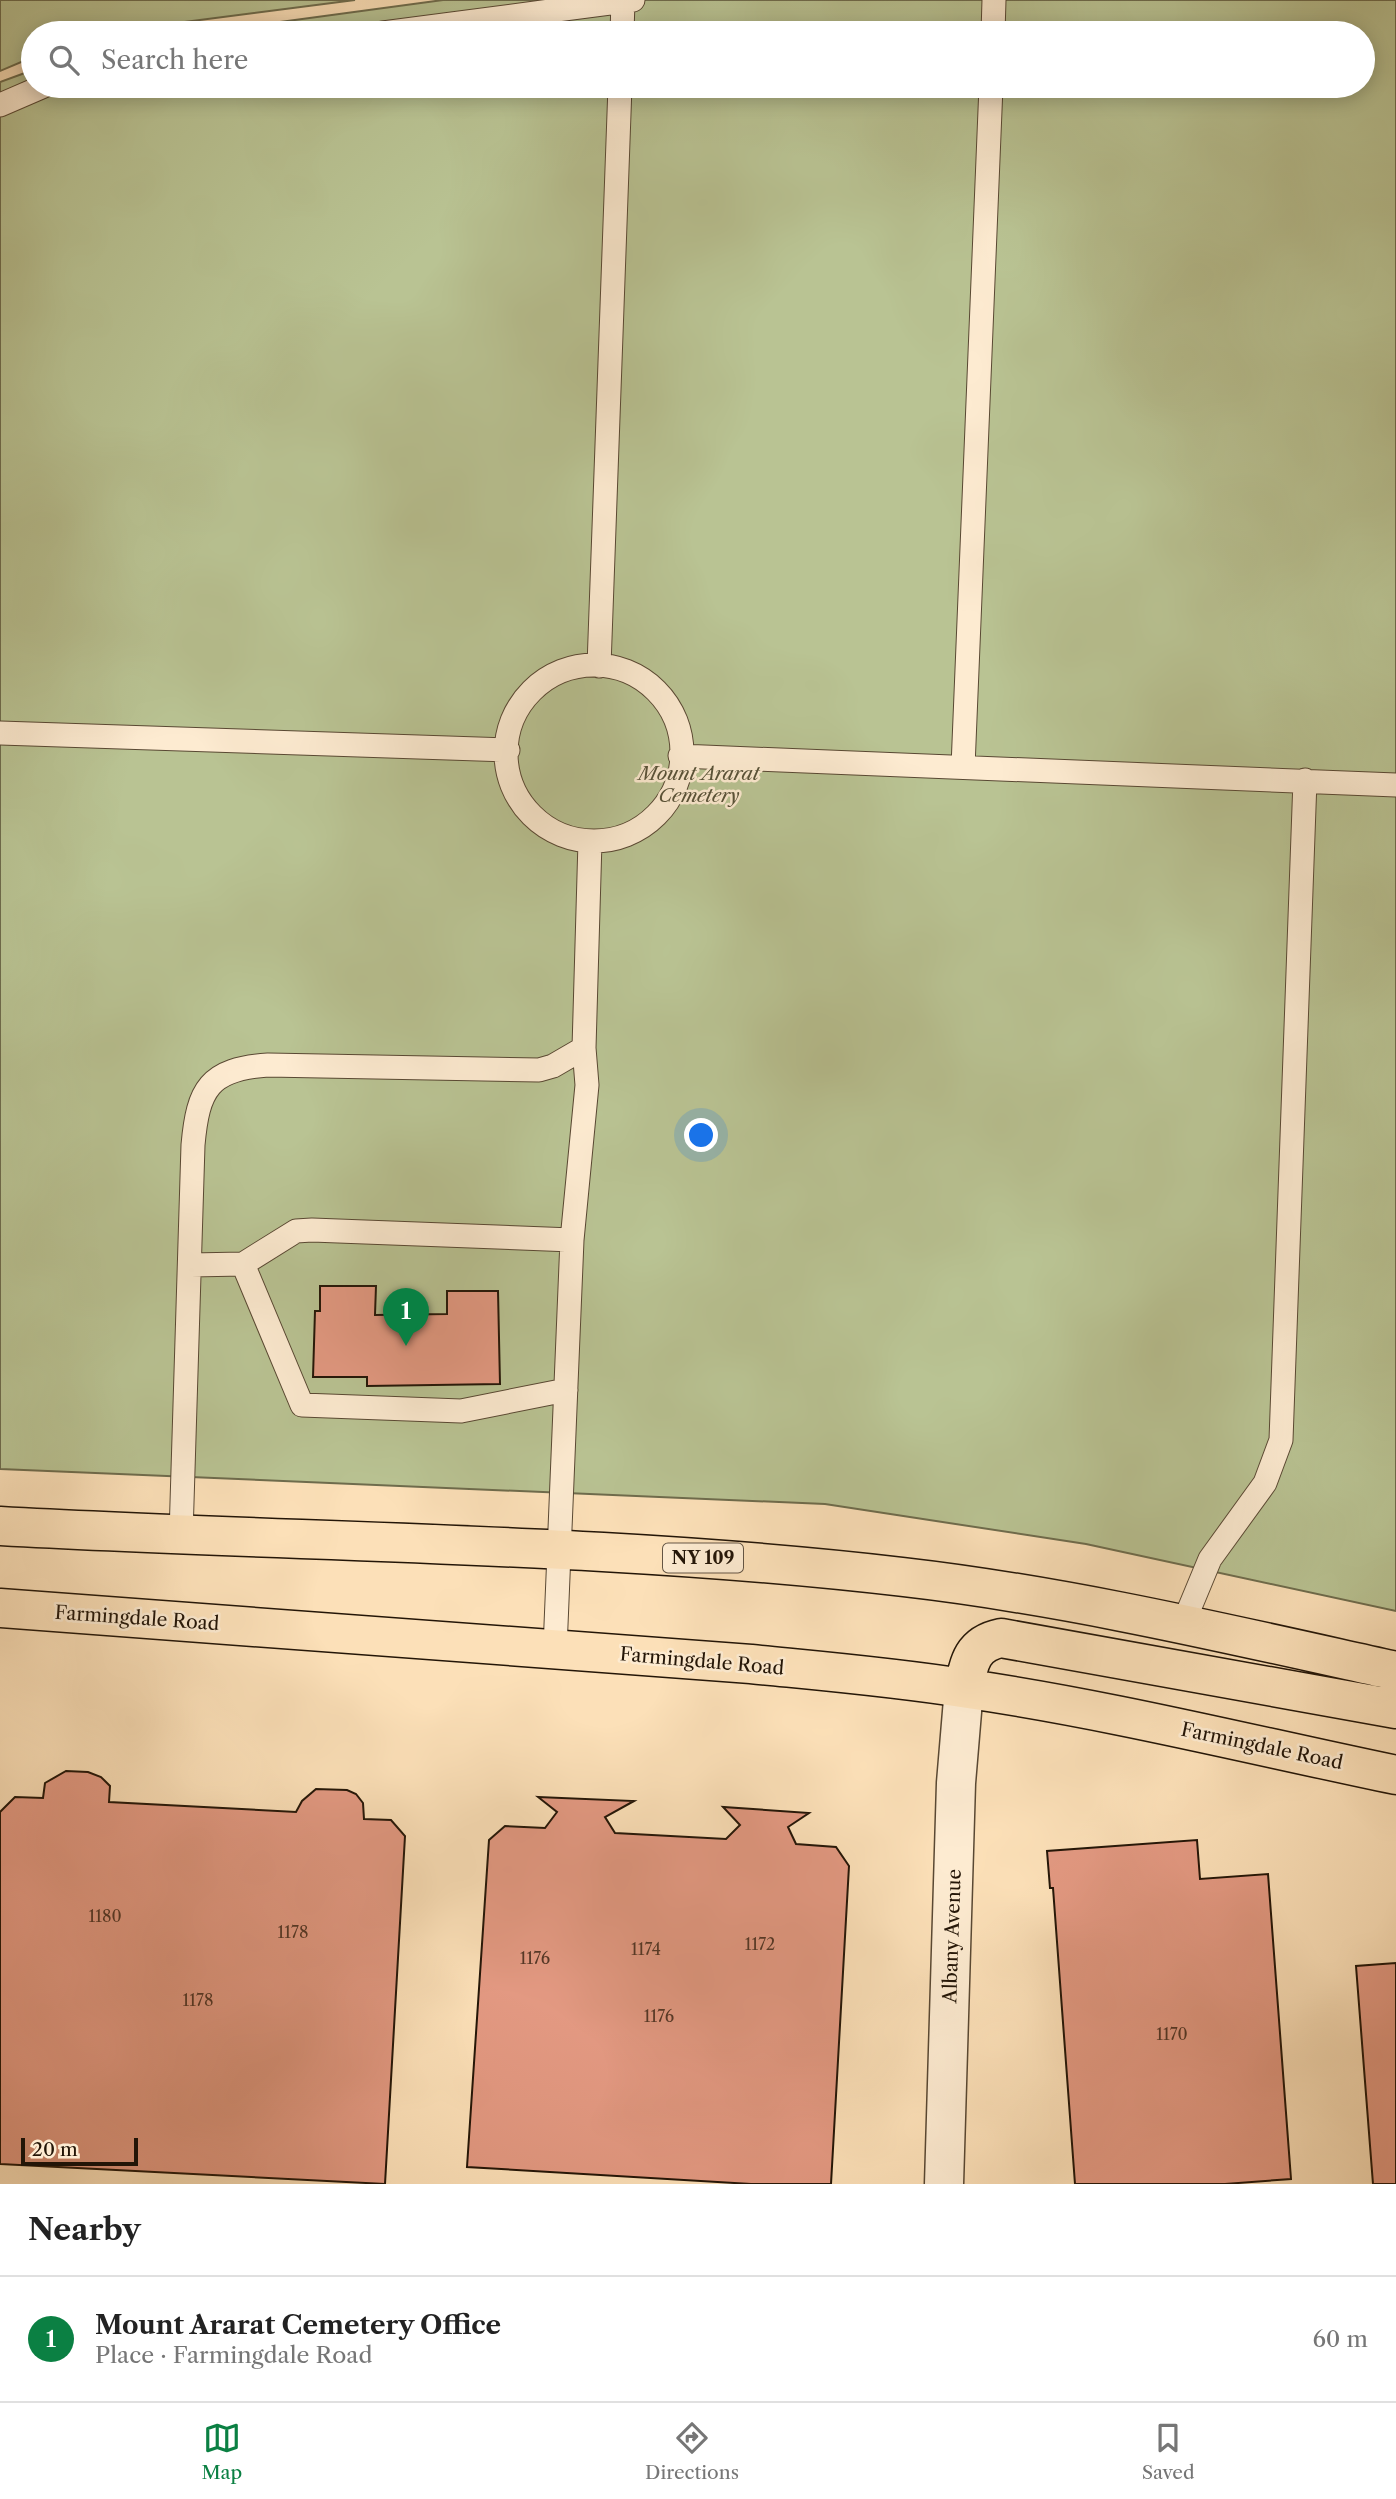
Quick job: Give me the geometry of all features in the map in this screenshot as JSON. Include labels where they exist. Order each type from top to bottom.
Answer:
[{"type":"main road","name":"NY 109","points":[[0,1526],[561,1550],[769,1563],[906,1577],[1047,1598],[1183,1624],[1396,1671]]},
{"type":"main road","name":"Farmingdale Road","points":[[0,1608],[751,1664],[964,1688],[1181,1729],[1396,1775]]},
{"type":"main road","points":[[964,1688],[972,1653],[988,1641],[1000,1638],[1396,1709]]},
{"type":"street","name":"Albany Avenue","points":[[944,2184],[956,1783],[964,1688]]},
{"type":"lane","points":[[993,21],[994,0]]},
{"type":"lane","points":[[475,21],[628,1],[624,21]]},
{"type":"lane","points":[[0,105],[21,96]]},
{"type":"lane","points":[[599,666],[620,98]]},
{"type":"lane","points":[[963,767],[991,98]]},
{"type":"lane","points":[[599,666],[633,674],[646,681],[667,702],[678,724],[680,756],[676,781],[669,797],[649,821],[620,839],[590,841],[564,836],[536,819],[517,795],[508,750],[514,717],[539,683],[567,669],[599,666]]},
{"type":"lane","points":[[0,733],[508,750]]},
{"type":"lane","points":[[680,756],[1396,785]]},
{"type":"lane","points":[[1183,1624],[1210,1559],[1265,1483],[1280,1440],[1305,780]]},
{"type":"lane","points":[[555,1649],[572,1240],[585,1118],[584,1048],[590,841]]},
{"type":"lane","points":[[181,1535],[195,1114],[200,1099],[221,1075],[236,1069],[268,1065],[539,1070],[584,1048]]},
{"type":"lane","points":[[191,1265],[243,1264],[281,1239],[304,1230],[572,1240]]},
{"type":"lane","points":[[243,1264],[302,1405],[461,1411],[566,1391]]},
{"type":"green space","points":[[0,0],[355,0],[192,21],[21,21],[21,62],[0,71]]},
{"type":"green space","name":"Mount Ararat Cemetery","points":[[443,0],[1396,0],[1396,1611],[1086,1544],[825,1504],[0,1469],[0,82],[21,74],[21,98],[1375,98],[1375,21],[288,21]]},
{"type":"building","points":[[320,1286],[376,1286],[375,1315],[447,1314],[447,1291],[498,1291],[500,1384],[367,1386],[367,1377],[313,1377],[315,1311],[320,1311]]},
{"type":"building","points":[[66,1771],[88,1772],[101,1777],[110,1786],[109,1802],[296,1812],[302,1801],[316,1789],[347,1790],[356,1794],[363,1803],[364,1819],[391,1820],[405,1836],[385,2184],[0,2164],[0,1812],[15,1797],[43,1798],[45,1783]]},
{"type":"building","points":[[538,1797],[634,1801],[605,1817],[615,1833],[726,1839],[740,1825],[723,1807],[809,1813],[788,1827],[796,1844],[836,1847],[849,1866],[831,2184],[751,2184],[467,2167],[489,1840],[505,1826],[545,1828],[557,1812]]},
{"type":"building","points":[[1197,1840],[1200,1879],[1268,1874],[1291,2179],[1225,2184],[1075,2184],[1053,1888],[1050,1888],[1047,1851]]},
{"type":"building","points":[[1396,1963],[1396,2184],[1373,2184],[1356,1966]]},
{"type":"place","name":"Mount Ararat Cemetery Office","points":[[406,1346]]}]
